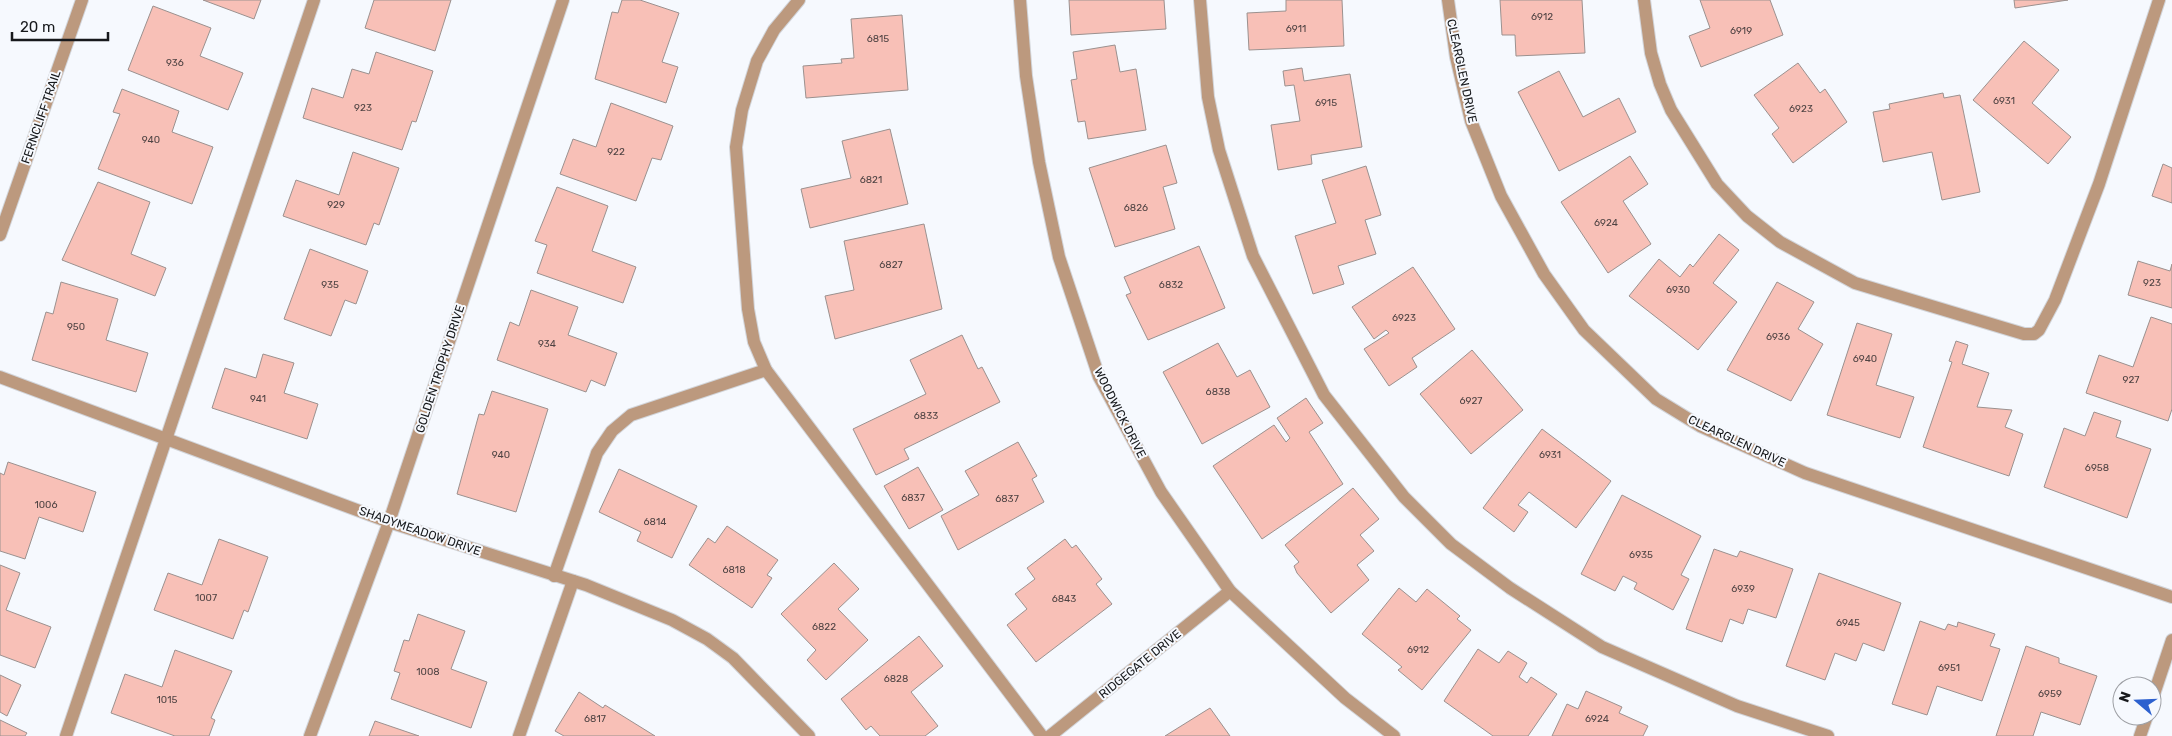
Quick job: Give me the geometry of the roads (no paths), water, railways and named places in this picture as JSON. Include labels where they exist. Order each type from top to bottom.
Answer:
[{"type":"street","name":"FERNCLIFF TRAIL","points":[[0,235],[82,0]]},
{"type":"street","points":[[66,736],[314,0]]},
{"type":"street","name":"GOLDEN TROPHY DRIVE","points":[[310,736],[389,522],[563,0]]},
{"type":"street","points":[[799,0],[774,30],[757,61],[742,110],[736,147],[748,308],[754,342],[766,370],[1042,736]]},
{"type":"street","name":"WOODWICK DRIVE","points":[[1020,0],[1026,76],[1039,162],[1060,257],[1099,378],[1161,492],[1230,591],[1345,698],[1394,736]]},
{"type":"street","points":[[1200,0],[1208,97],[1235,205],[1253,256],[1324,395],[1404,497],[1451,544],[1502,583],[1602,648],[1737,706],[1828,736]]},
{"type":"street","name":"CLEARGLEN DRIVE","points":[[1448,0],[1456,57],[1471,121],[1501,196],[1544,274],[1584,330],[1656,399],[1700,426],[1805,473],[2172,597]]},
{"type":"street","points":[[1644,0],[1651,53],[1671,110],[1718,184],[1747,216],[1780,242],[1855,282],[2024,334],[2034,334],[2039,330],[2055,300],[2099,184],[2158,0]]},
{"type":"street","points":[[554,576],[597,453],[612,430],[631,415],[766,370]]},
{"type":"street","name":"SHADYMEADOW DRIVE","points":[[0,377],[389,522],[573,581],[672,620],[707,639],[733,658],[808,736]]},
{"type":"street","points":[[519,736],[573,581]]},
{"type":"street","name":"RIDGEGATE DRIVE","points":[[1050,736],[1230,591]]},
{"type":"street","points":[[2160,676],[2172,640]]}]
